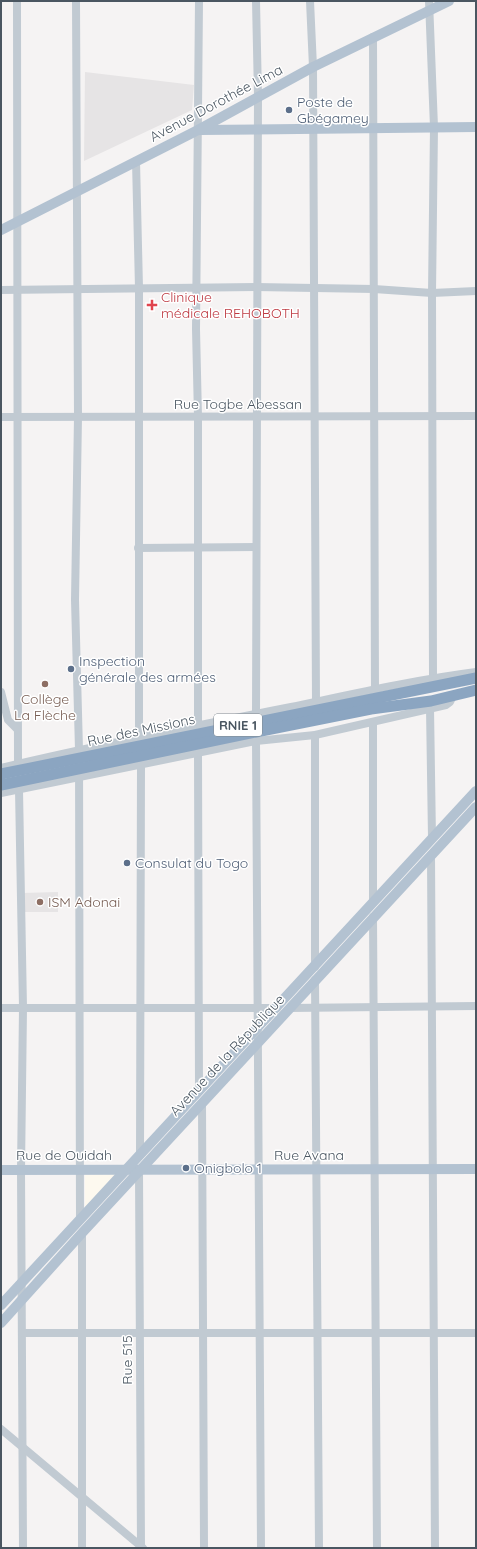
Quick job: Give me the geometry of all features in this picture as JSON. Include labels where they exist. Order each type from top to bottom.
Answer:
[{"type":"highway","name":"Rue des Missions","points":[[1,774],[79,754],[476,678]]},
{"type":"highway","name":"Rue des Missions","points":[[1,785],[78,773],[294,724],[371,709],[431,701],[476,690]]},
{"type":"main road","name":"Avenue Dorothée Lima","points":[[1,230],[198,130],[313,67],[373,37],[429,12],[446,1]]},
{"type":"main road","points":[[198,130],[257,128],[313,129],[476,127]]},
{"type":"main road","name":"Avenue de la République","points":[[1,1305],[199,1089],[258,1029],[373,900],[476,790]]},
{"type":"main road","name":"Avenue de la République","points":[[1,1323],[22,1302],[82,1233],[258,1044],[373,917],[476,808]]},
{"type":"main road","name":"Rue Avana","points":[[141,1170],[476,1169]]},
{"type":"main road","name":"Rue de Ouidah","points":[[1,1170],[141,1170]]},
{"type":"street","points":[[17,1],[16,417],[18,764]]},
{"type":"street","points":[[76,1],[78,417],[75,600],[79,754],[80,1218]]},
{"type":"street","points":[[198,1],[196,287],[198,417],[198,726]]},
{"type":"street","points":[[256,1],[258,96],[256,287],[256,714]]},
{"type":"street","points":[[310,1],[313,67],[313,417],[316,702]]},
{"type":"street","points":[[429,1],[434,127],[432,293],[433,678]]},
{"type":"street","points":[[373,37],[375,690]]},
{"type":"street","points":[[136,161],[139,288],[139,739]]},
{"type":"street","points":[[1,290],[256,287],[374,289],[432,293],[476,291]]},
{"type":"street","name":"Rue Togbe Abessan","points":[[1,417],[476,416]]},
{"type":"street","points":[[138,548],[256,547]]},
{"type":"street","points":[[1,768],[79,754],[198,726],[433,678],[476,672]]},
{"type":"street","points":[[1,692],[8,720],[17,729]]},
{"type":"street","points":[[1,793],[19,790],[78,773],[141,765],[256,741],[315,735],[448,704],[453,696]]},
{"type":"street","points":[[430,708],[432,838]]},
{"type":"street","points":[[373,722],[373,900]]},
{"type":"street","points":[[314,967],[315,735]]},
{"type":"street","points":[[256,741],[261,1548]]},
{"type":"street","points":[[198,753],[199,1089]]},
{"type":"street","points":[[140,1155],[139,1008],[141,765]]},
{"type":"street","points":[[19,790],[23,1008],[21,1170],[23,1548]]},
{"type":"street","points":[[431,855],[435,1548]]},
{"type":"street","points":[[373,917],[377,1548]]},
{"type":"street","points":[[315,980],[319,1548]]},
{"type":"street","points":[[290,1008],[476,1006]]},
{"type":"street","points":[[1,1008],[277,1008]]},
{"type":"street","points":[[202,1103],[204,1548]]},
{"type":"street","name":"Rue 515","points":[[141,1170],[141,1547]]},
{"type":"street","points":[[82,1233],[82,1548]]},
{"type":"street","points":[[22,1333],[476,1333]]},
{"type":"street","points":[[1,1429],[141,1547]]},
{"type":"shaded area","points":[[85,72],[194,85],[192,110],[84,161]]},
{"type":"shaded area","name":"ISM Adonai","points":[[58,892],[58,912],[22,912],[22,893]]},
{"type":"shaded area","points":[[116,1173],[85,1208],[85,1174]]},
{"type":"place","name":"Poste de Gbégamey","points":[[289,110]]},
{"type":"place","name":"Clinique médicale REHOBOTH","points":[[152,305]]},
{"type":"place","name":"Inspection générale des armées","points":[[71,669]]},
{"type":"place","name":"Collège La Flèche","points":[[45,684]]},
{"type":"place","name":"Consulat du Togo","points":[[127,863]]},
{"type":"place","name":"ISM Adonai","points":[[40,902]]},
{"type":"place","name":"Onigbolo 1","points":[[186,1168]]}]
